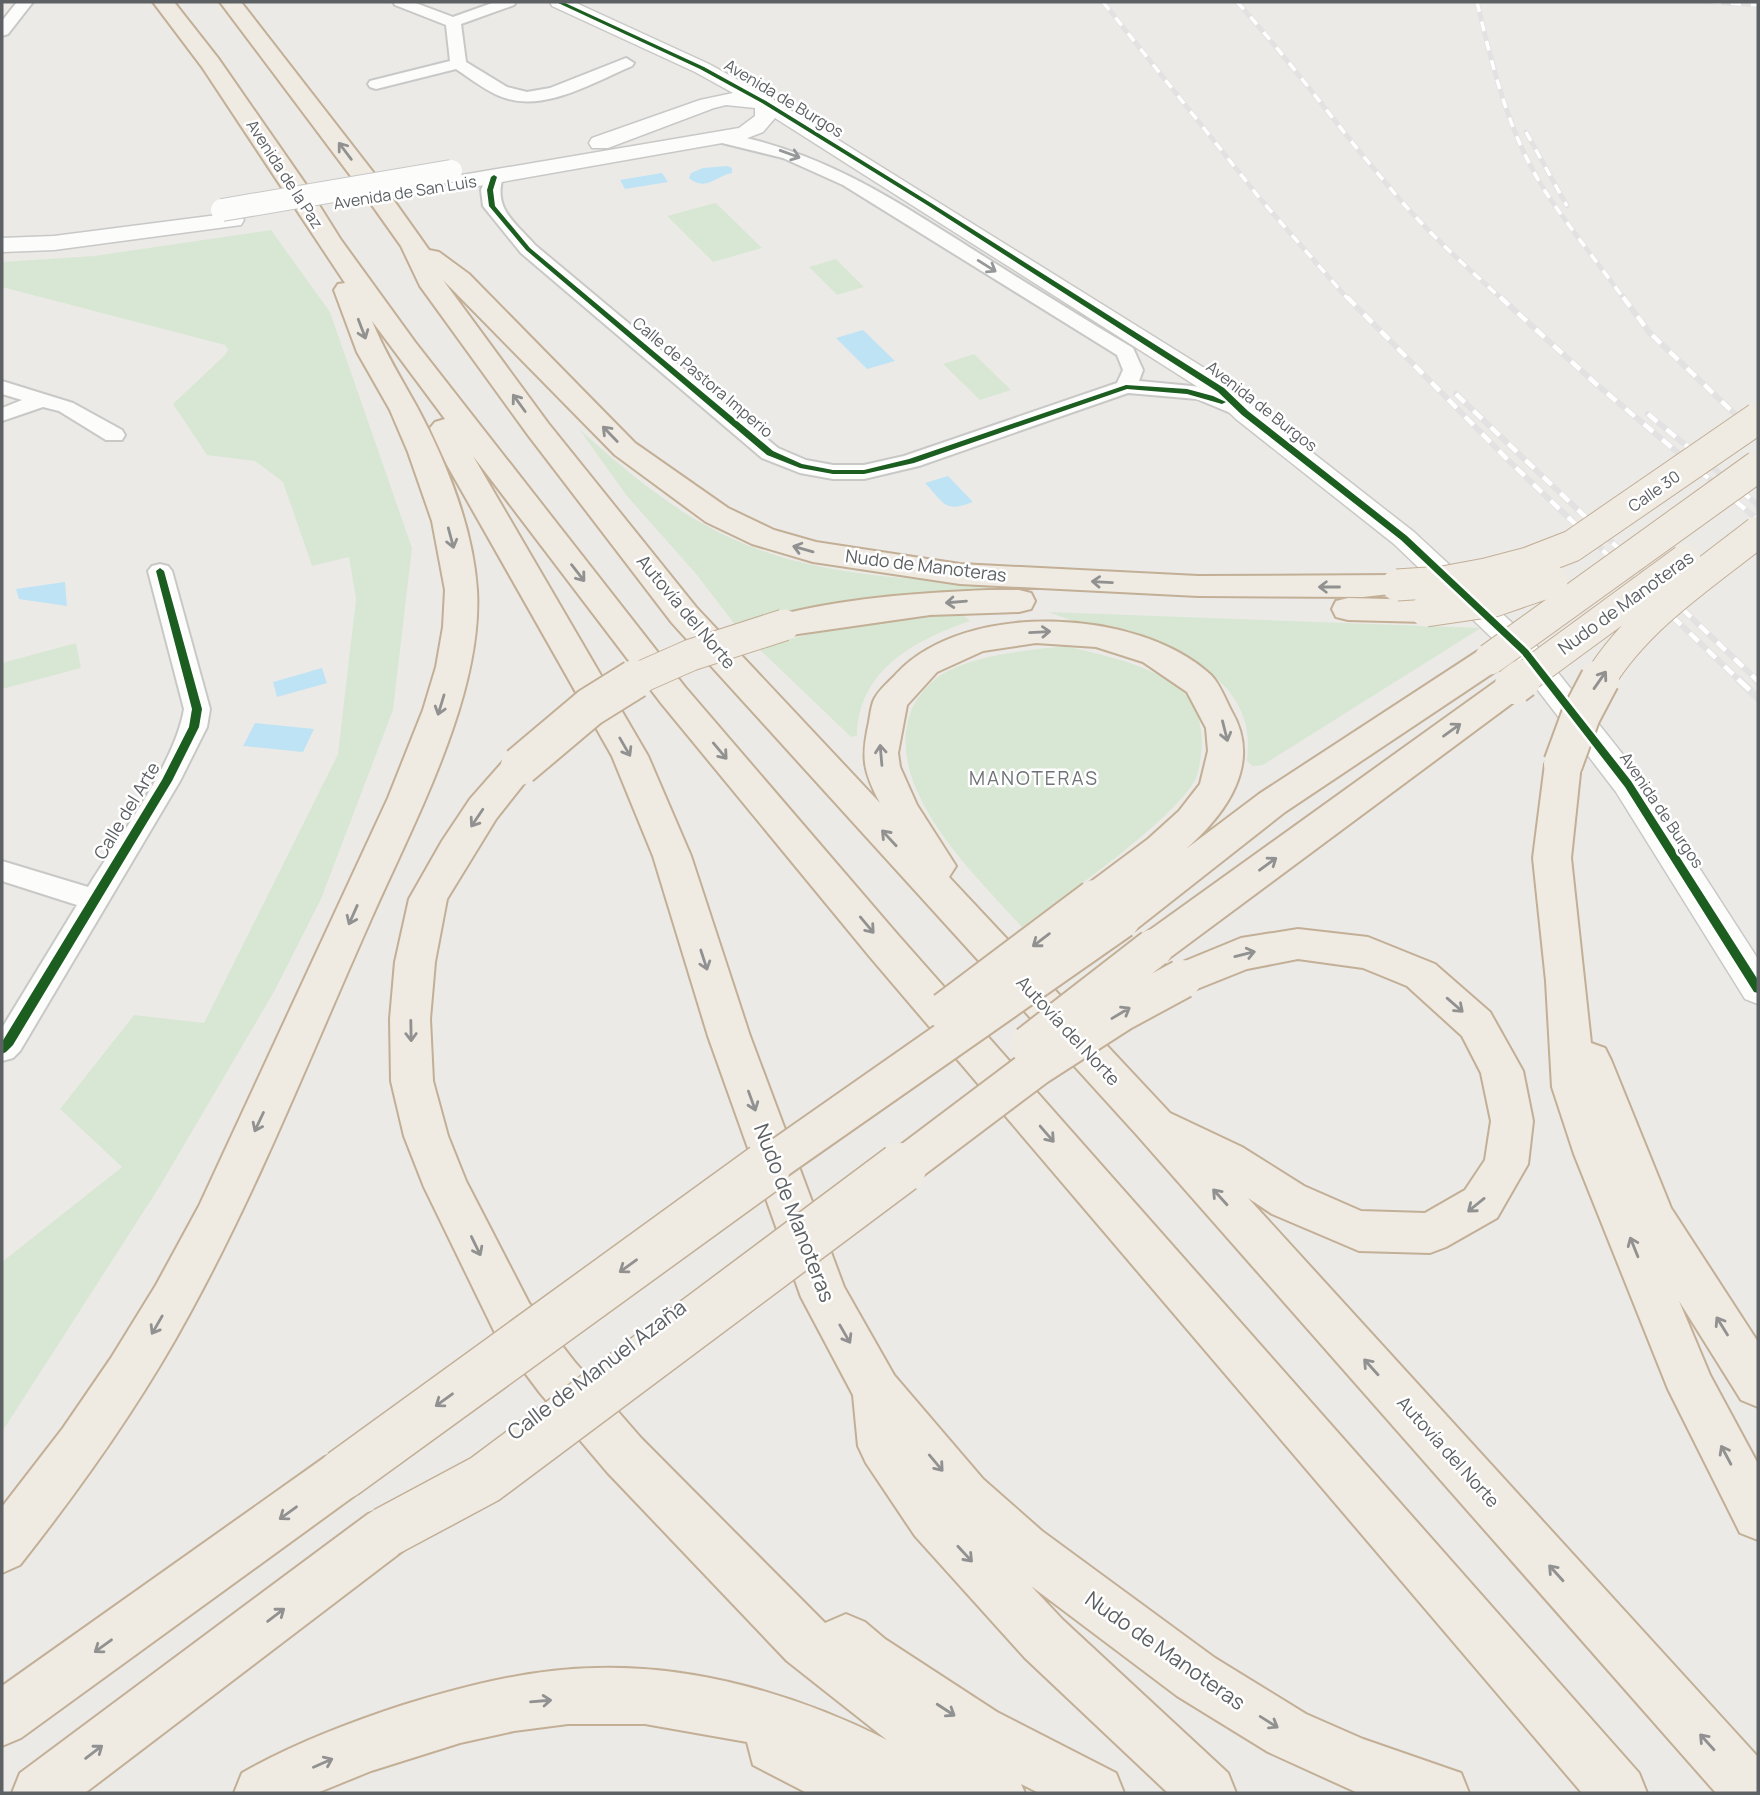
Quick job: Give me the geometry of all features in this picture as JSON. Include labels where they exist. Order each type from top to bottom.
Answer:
[{"type":"highway","name":"Avenida de la Paz","points":[[163,2],[224,83],[297,189],[329,242],[405,348]]},
{"type":"highway","points":[[230,2],[414,246]]},
{"type":"highway","points":[[2,1547],[60,1476],[133,1366],[192,1264],[371,877],[429,739],[449,676],[457,639],[461,592],[452,540],[427,463],[368,344],[329,242]]},
{"type":"highway","name":"Nudo de Manoteras","points":[[414,246],[460,280],[625,449],[717,516],[763,537],[813,552],[960,574],[1198,586],[1363,587],[1415,599],[1467,580],[1546,557]]},
{"type":"highway","name":"Autovía del Norte","points":[[414,246],[433,286],[538,429],[684,615],[1151,1121],[1753,1793]]},
{"type":"highway","points":[[405,348],[673,695],[921,988],[1619,1793]]},
{"type":"highway","name":"Nudo de Manoteras","points":[[405,348],[462,465],[630,756],[672,856],[729,1036],[824,1297],[877,1391],[965,1497],[1024,1549],[1196,1677],[1287,1733],[1357,1765],[1441,1793]]},
{"type":"highway","name":"Calle 30","points":[[1546,557],[1592,534],[1758,418]]},
{"type":"highway","points":[[997,1793],[806,1642],[624,1455],[556,1377],[512,1318],[446,1187],[426,1136],[412,1081],[410,1019],[414,973],[428,899],[483,809],[520,766],[567,724],[634,680],[691,654],[784,625],[877,610],[981,600],[1367,610],[1415,599],[1473,597],[1551,572],[1610,536],[1758,428]]},
{"type":"highway","points":[[1415,599],[1494,601],[1567,575],[1602,553],[1758,440]]},
{"type":"highway","points":[[1587,585],[1758,452]]},
{"type":"highway","points":[[1587,585],[1758,466]]},
{"type":"highway","name":"Nudo de Manoteras","points":[[1138,936],[1272,803],[1502,672],[1758,505]]},
{"type":"highway","points":[[1758,531],[1666,606],[1624,647],[1587,700],[1563,764],[1552,858],[1573,1087],[1596,1154],[1692,1389],[1758,1515]]},
{"type":"highway","name":"Nudo de Manoteras","points":[[1502,672],[1587,585]]},
{"type":"highway","points":[[2,1719],[344,1474],[683,1225],[723,1179],[1138,936],[1185,828],[1216,789],[1229,747],[1220,712],[1212,696],[1193,678],[1165,660],[1133,646],[1089,634],[1049,631],[1001,635],[947,652],[909,677],[889,701],[881,722],[880,753],[883,769],[894,793],[985,942]]},
{"type":"highway","points":[[1138,936],[1241,954],[1298,944],[1368,953],[1421,975],[1476,1024],[1502,1071],[1512,1121],[1506,1164],[1482,1204],[1430,1233],[1359,1231],[1287,1200],[1227,1160],[1151,1121]]},
{"type":"highway","name":"Calle de Manuel Azaña","points":[[40,1793],[386,1532],[1138,936]]},
{"type":"highway","points":[[1566,999],[1653,1219],[1758,1384]]},
{"type":"highway","points":[[877,1391],[883,1446],[933,1518],[1044,1639],[1208,1793]]},
{"type":"highway","points":[[624,1455],[866,1658],[978,1731],[1096,1793]]},
{"type":"highway","points":[[262,1793],[356,1748],[460,1714],[534,1701],[622,1695],[719,1708],[801,1731],[871,1762],[928,1793]]},
{"type":"highway","points":[[719,1708],[727,1724],[800,1757],[864,1793]]},
{"type":"street","points":[[2,31],[25,2]]},
{"type":"street","points":[[400,2],[453,22],[509,2]]},
{"type":"street","name":"Avenida de Burgos","points":[[559,2],[702,68],[764,102],[1147,343],[1221,390],[1404,538],[1525,652],[1628,784],[1758,989]]},
{"type":"street","points":[[453,22],[458,64]]},
{"type":"street","name":"Avenida de Burgos","points":[[633,38],[672,71],[701,130],[724,138],[762,145],[812,163],[906,214],[1126,352],[1133,370],[1126,387]]},
{"type":"street","points":[[376,84],[458,64],[514,96],[527,98],[626,63]]},
{"type":"street","name":"Avenida de Burgos","points":[[683,95],[764,102]]},
{"type":"street","name":"Avenida de San Luis","points":[[2,245],[68,242],[453,177],[598,143],[683,95]]},
{"type":"street","name":"Avenida de Burgos","points":[[724,138],[745,134],[757,127],[767,112],[764,102]]},
{"type":"street","name":"Avenida de San Luis","points":[[453,177],[494,177],[724,138]]},
{"type":"street","name":"Calle de Pastora Imperio","points":[[494,177],[490,190],[492,206],[528,249],[770,453],[800,466],[833,472],[864,472],[911,461],[1126,387],[1202,393],[1245,412]]},
{"type":"street","name":"Avenida de San Luis","points":[[2,231],[58,230],[228,215]]},
{"type":"street","points":[[2,387],[66,407],[114,435]]},
{"type":"street","points":[[2,415],[43,400]]},
{"type":"street","name":"Calle del Arte","points":[[2,1048],[9,1042],[167,781],[194,727],[197,709],[160,571]]},
{"type":"street","points":[[2,871],[94,900]]},
{"type":"green space","points":[[716,203],[762,248],[713,262],[667,216]]},
{"type":"green space","points":[[271,230],[330,312],[412,548],[393,710],[321,899],[275,990],[160,1186],[2,1432],[2,1262],[122,1167],[60,1109],[134,1015],[204,1023],[338,754],[356,599],[349,557],[312,566],[283,482],[255,461],[207,455],[173,404],[225,355],[228,350],[225,345],[2,287],[2,262],[94,256]]},
{"type":"green space","points":[[836,259],[864,287],[837,295],[809,267]]},
{"type":"green space","points":[[974,354],[1011,390],[980,400],[943,364]]},
{"type":"green space","points":[[579,429],[633,476],[672,505],[735,540],[766,552],[829,568],[894,577],[992,585],[991,589],[865,599],[736,626],[697,575],[627,496]]},
{"type":"green space","points":[[961,612],[970,621],[910,648],[879,676],[867,693],[860,713],[857,736],[851,737],[758,648],[833,630]]},
{"type":"green space","points":[[1048,612],[1481,628],[1263,765],[1253,766],[1247,761],[1247,730],[1236,701],[1224,685],[1208,671],[1190,658],[1149,638],[1111,627],[1084,624]]},
{"type":"green space","points":[[76,643],[81,668],[2,689],[2,663]]},
{"type":"green space","points":[[1065,646],[1135,665],[1153,672],[1183,691],[1198,713],[1202,748],[1196,778],[1185,795],[1166,814],[1117,857],[1022,927],[981,882],[938,828],[921,799],[909,770],[906,740],[914,705],[926,688],[941,675],[989,657]]},
{"type":"water","points":[[703,168],[732,168],[732,173],[711,182],[701,184],[689,178],[691,173]]},
{"type":"water","points":[[662,173],[668,182],[625,189],[620,180]]},
{"type":"water","points":[[863,330],[895,361],[867,369],[836,338]]},
{"type":"water","points":[[948,476],[973,502],[956,507],[946,505],[925,483]]},
{"type":"water","points":[[65,582],[67,606],[19,599],[16,589]]},
{"type":"water","points":[[322,668],[327,683],[277,697],[273,682]]},
{"type":"water","points":[[255,723],[314,729],[303,752],[243,746]]},
{"type":"railway","points":[[1103,2],[1262,201],[1348,299]]},
{"type":"railway","points":[[1237,2],[1404,204],[1444,246],[1502,299]]},
{"type":"railway","points":[[1477,2],[1496,77],[1522,149],[1547,194],[1624,299]]},
{"type":"railway","points":[[1711,2],[1758,5]]},
{"type":"railway","points":[[1526,132],[1567,206]]},
{"type":"railway","points":[[1347,297],[1509,461],[1740,681]]},
{"type":"railway","points":[[1500,297],[1595,383],[1758,520]]},
{"type":"railway","points":[[1623,297],[1649,332],[1758,436]]},
{"type":"railway","points":[[1456,394],[1758,681],[1756,679]]},
{"type":"railway","points":[[1648,414],[1758,505]]},
{"type":"railway","points":[[1738,679],[1758,698]]},
{"type":"cycle path","points":[[559,2],[702,68],[764,102],[929,204],[1221,390],[1245,413],[1404,538],[1525,652],[1628,784],[1758,989]]},
{"type":"cycle path","points":[[494,177],[490,190],[492,206],[528,249],[770,453],[800,466],[833,472],[864,472],[911,461],[1126,387],[1187,391],[1222,402]]},
{"type":"cycle path","points":[[2,1049],[9,1042],[167,781],[194,727],[197,709],[160,571]]},
{"type":"district","name":"MANOTERAS","points":[[1034,778]]}]
